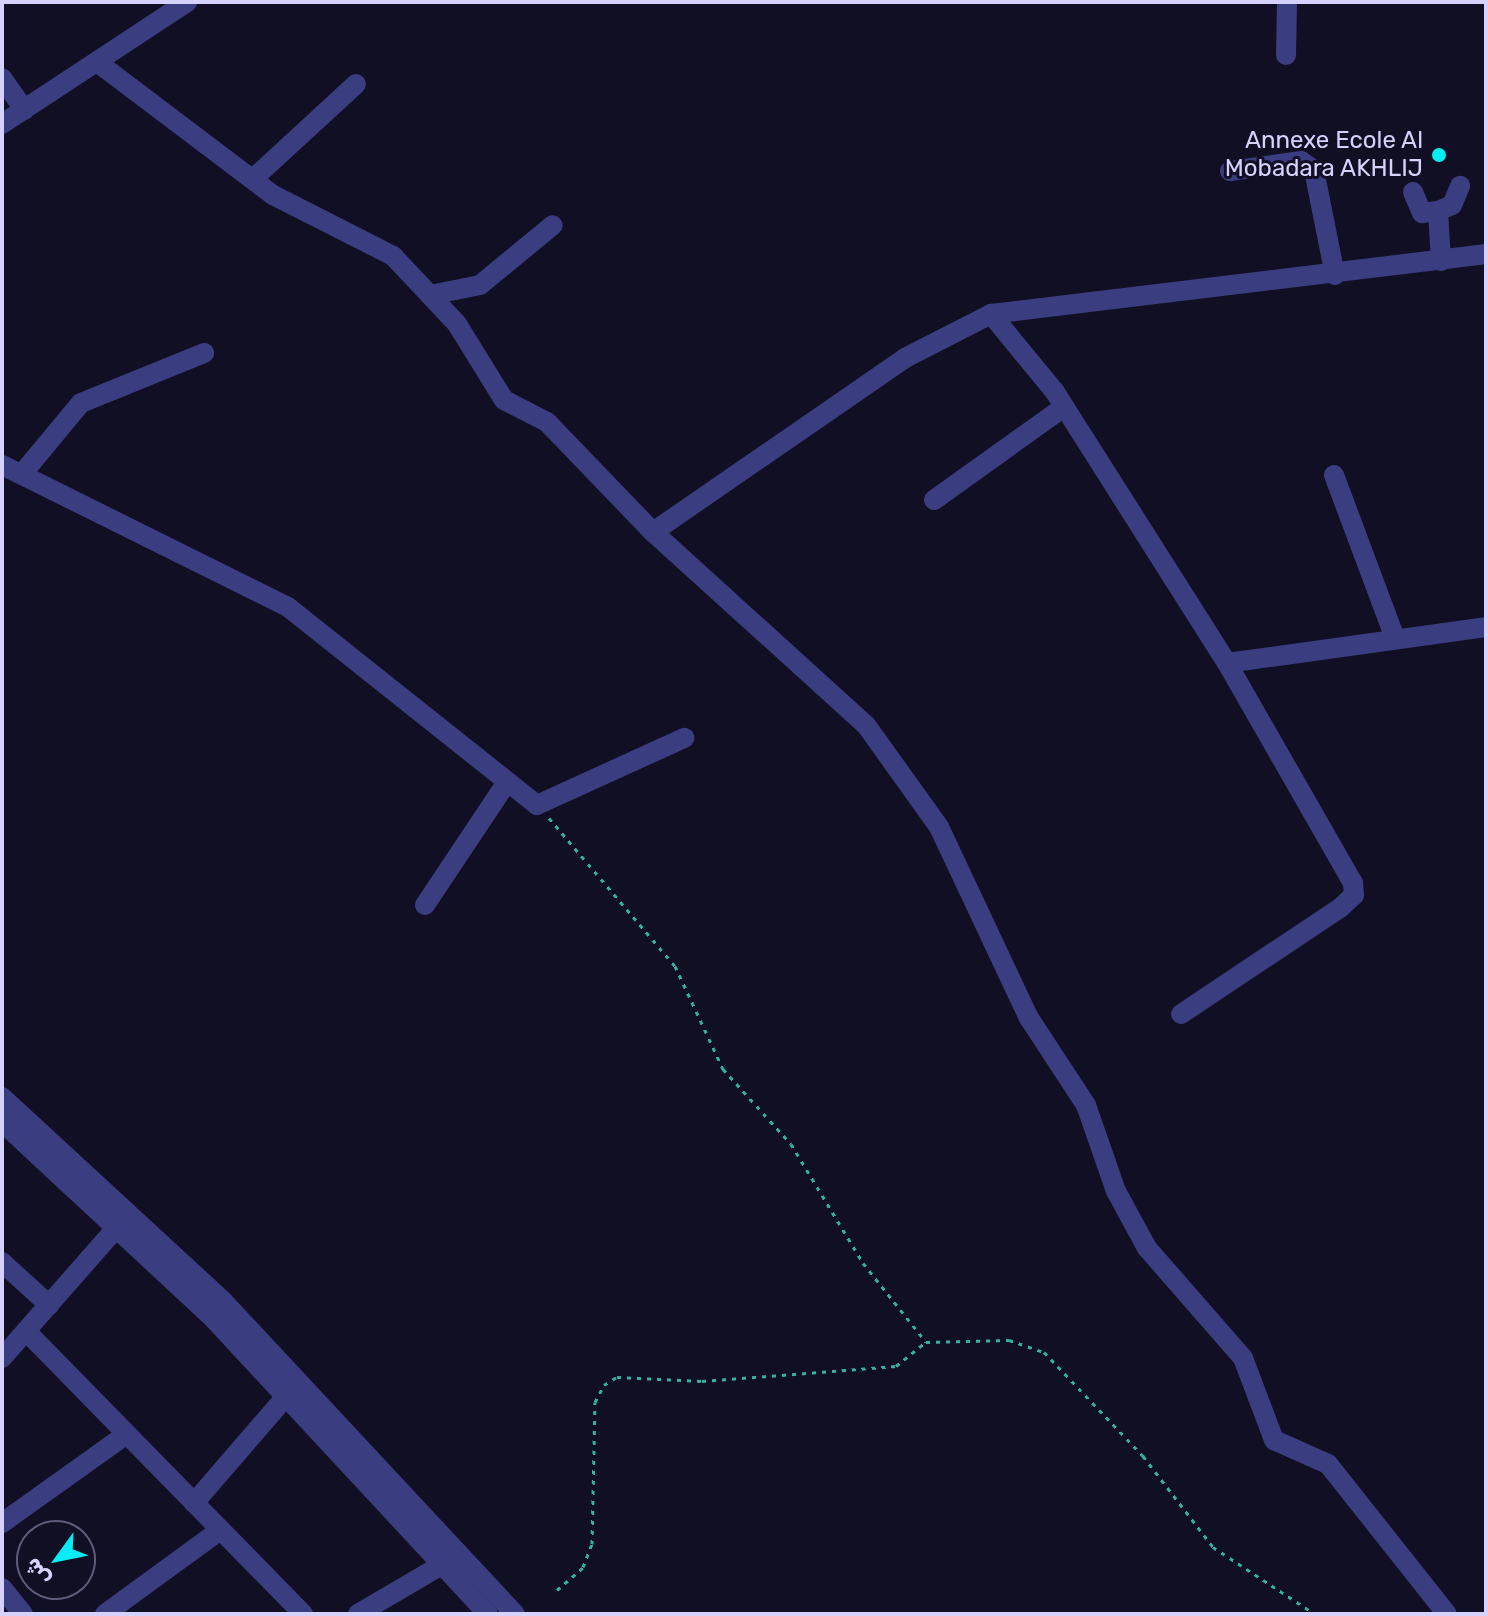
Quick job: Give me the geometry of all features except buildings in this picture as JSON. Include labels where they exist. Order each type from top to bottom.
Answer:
[{"type":"street","points":[[2,124],[187,2]]},
{"type":"street","points":[[1286,55],[1287,2]]},
{"type":"street","points":[[97,62],[292,207],[382,248],[430,295],[504,400],[547,422],[653,532],[831,690],[916,791],[1029,1018],[1086,1105],[1116,1191],[1147,1248],[1243,1358],[1274,1440],[1328,1464],[1447,1614]]},
{"type":"street","points":[[2,78],[24,110]]},
{"type":"street","points":[[253,179],[356,84]]},
{"type":"street","points":[[1230,171],[1301,161],[1314,170],[1335,275]]},
{"type":"street","points":[[1413,192],[1422,213],[1438,211],[1452,205],[1460,186]]},
{"type":"street","points":[[1438,211],[1441,261]]},
{"type":"street","points":[[430,295],[480,285],[553,225]]},
{"type":"street","points":[[653,532],[905,358],[991,314],[1335,275],[1486,254]]},
{"type":"street","points":[[991,314],[1064,407],[1227,663],[1307,796],[1354,895],[1181,1014]]},
{"type":"street","points":[[22,474],[61,420],[89,398],[204,353]]},
{"type":"street","points":[[934,500],[1064,407]]},
{"type":"street","points":[[2,465],[288,607],[537,805],[684,738]]},
{"type":"street","points":[[1334,475],[1395,638]]},
{"type":"street","points":[[1227,663],[1486,627]]},
{"type":"street","points":[[425,905],[507,782]]},
{"type":"street","points":[[2,1097],[461,1552],[515,1614]]},
{"type":"street","points":[[2,1122],[124,1220]]},
{"type":"street","points":[[2,1358],[124,1220]]},
{"type":"street","points":[[3,1265],[49,1305]]},
{"type":"street","points":[[26,1331],[303,1614]]},
{"type":"street","points":[[194,1503],[294,1387]]},
{"type":"street","points":[[294,1387],[488,1614]]},
{"type":"street","points":[[2,1523],[127,1434]]},
{"type":"street","points":[[105,1614],[220,1530]]},
{"type":"street","points":[[358,1614],[461,1552]]},
{"type":"street","points":[[2,1588],[21,1613]]},
{"type":"path","points":[[537,805],[675,966],[723,1069],[791,1144],[863,1263],[926,1342]]},
{"type":"path","points":[[926,1342],[1009,1340],[1044,1352],[1143,1456],[1199,1534],[1315,1614]]},
{"type":"path","points":[[557,1590],[583,1567],[592,1544],[595,1402],[604,1385],[623,1377],[702,1381],[885,1367],[912,1360],[926,1342]]},
{"type":"place","name":"Annexe Ecole Al Mobadara AKHLIJ","points":[[1439,155]]}]
